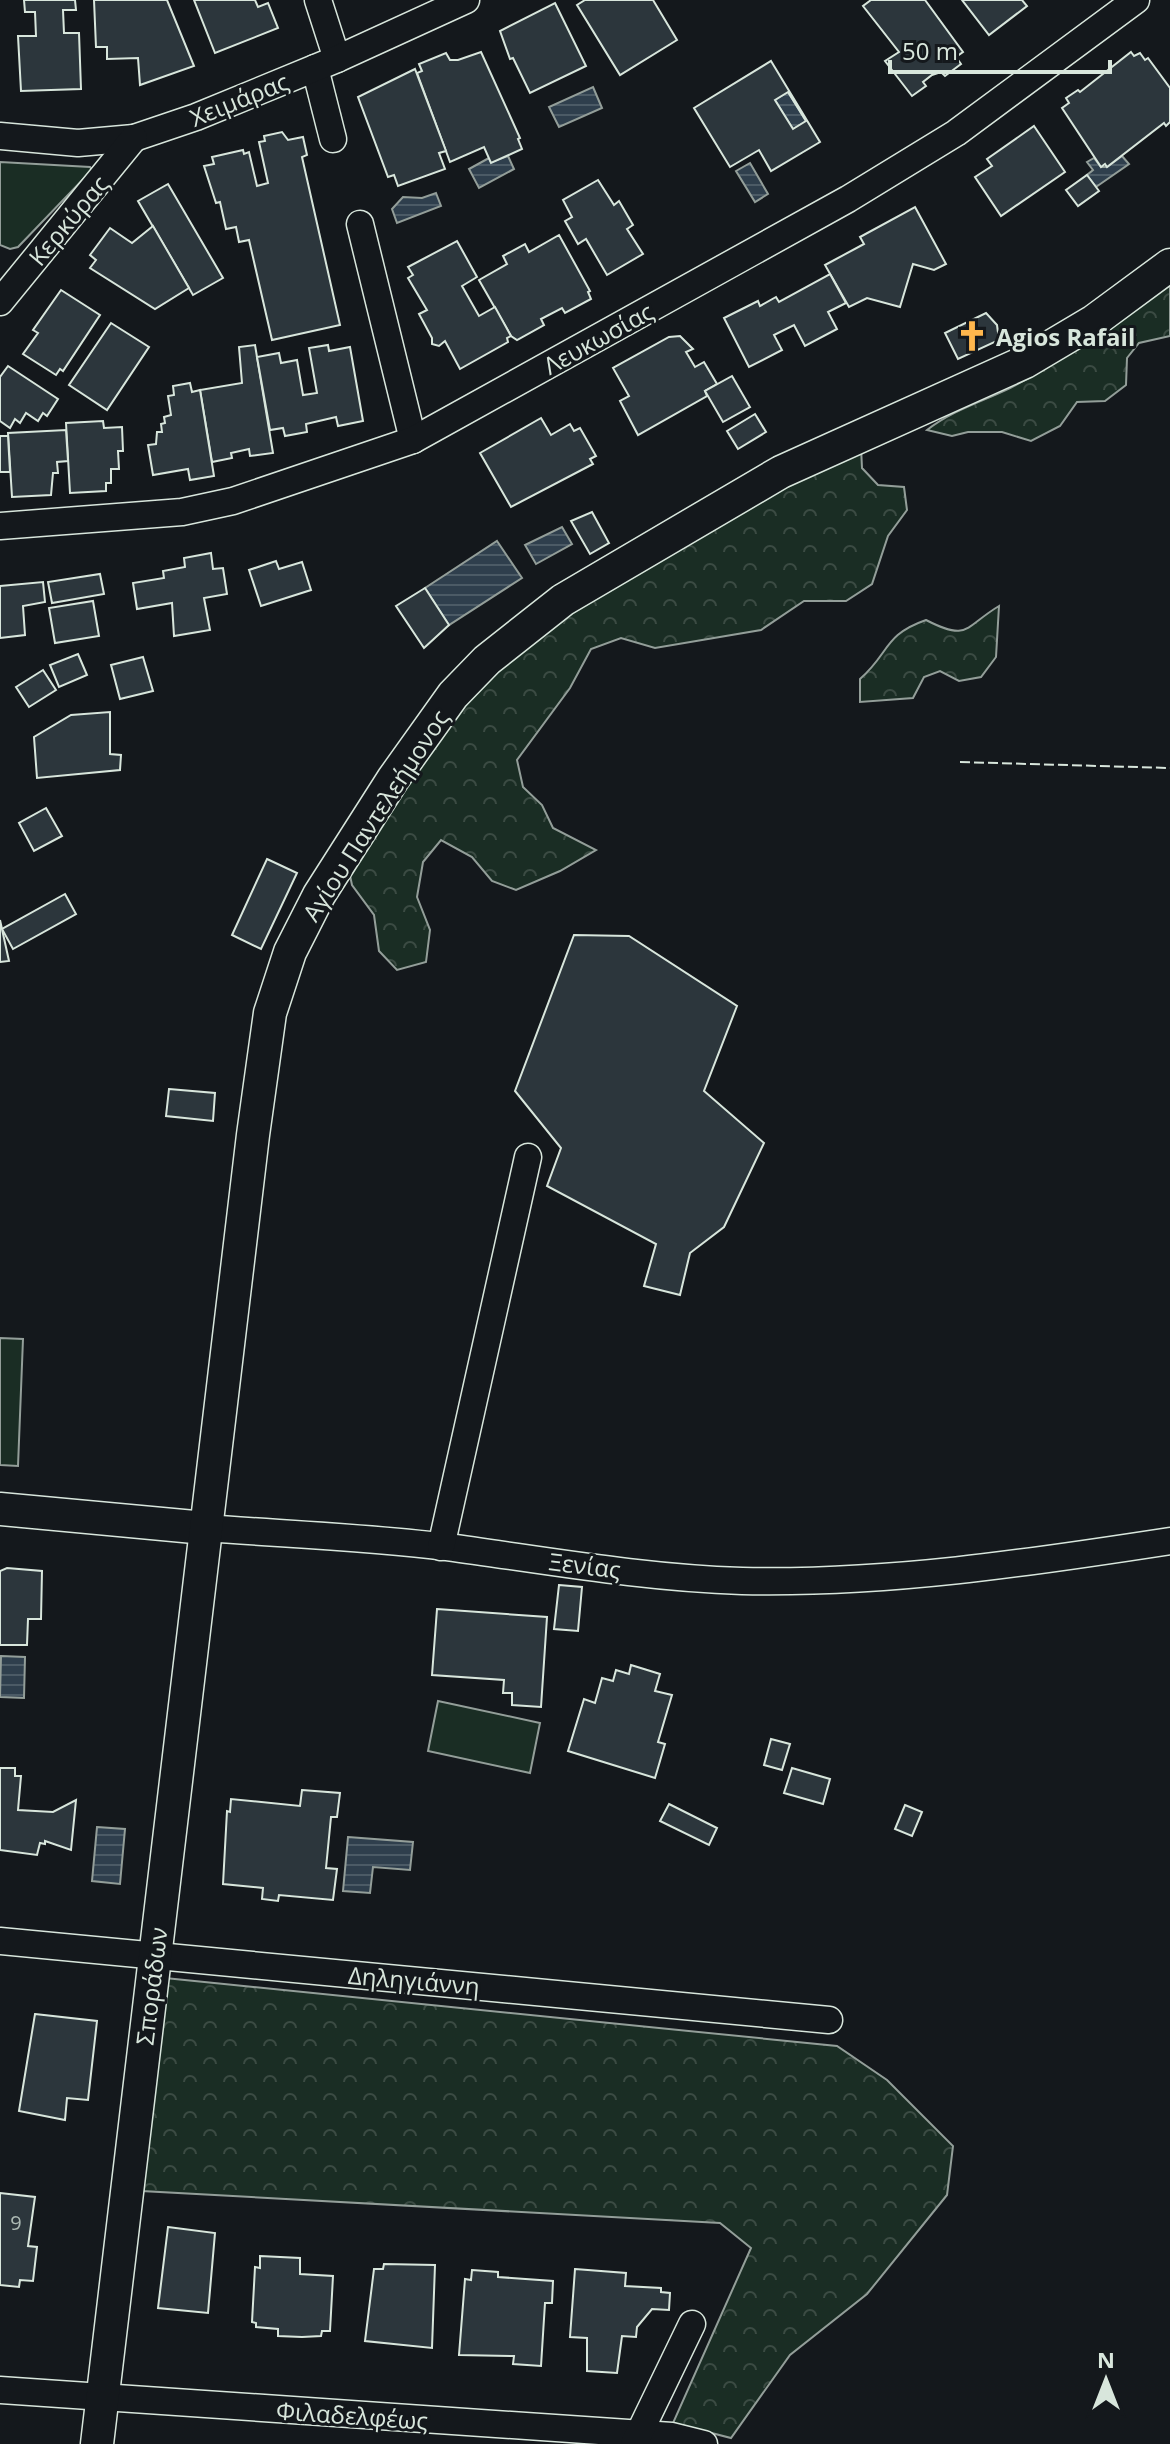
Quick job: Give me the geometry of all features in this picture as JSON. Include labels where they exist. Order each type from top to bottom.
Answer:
[{"type":"street","points":[[318,0],[333,139]]},
{"type":"street","name":"Χειμάρας","points":[[0,136],[78,143],[134,138],[196,117],[326,64],[466,0]]},
{"type":"street","name":"Λευκωσίας","points":[[0,526],[182,512],[246,497],[413,440],[848,199],[956,133],[1136,0]]},
{"type":"street","name":"Κερκύρας","points":[[0,302],[134,138]]},
{"type":"street","points":[[360,224],[413,440]]},
{"type":"street","name":"Αγίου Παντελεήμονος","points":[[205,1528],[253,1135],[270,1013],[280,979],[319,895],[393,779],[453,695],[510,638],[613,570],[781,472],[1025,362],[1094,321],[1170,265]]},
{"type":"street","points":[[441,1547],[528,1157]]},
{"type":"street","name":"Ξενίας","points":[[0,1509],[441,1547],[724,1579],[850,1581],[990,1569],[1170,1541]]},
{"type":"street","name":"Σποράδων","points":[[97,2444],[205,1528]]},
{"type":"street","name":"Δηληγιάννη","points":[[0,1941],[829,2020]]},
{"type":"street","points":[[637,2439],[692,2324]]},
{"type":"street","name":"Φιλαδελφέως","points":[[0,2390],[637,2439],[672,2436],[704,2444]]},
{"type":"green space","points":[[0,162],[90,167],[92,170],[18,247],[10,249],[0,245]]},
{"type":"green space","points":[[1170,282],[1170,336],[1139,343],[1127,358],[1126,385],[1105,401],[1077,402],[1060,426],[1031,441],[1002,432],[968,432],[952,436],[927,430],[1052,365]]},
{"type":"green space","points":[[861,447],[862,468],[878,485],[904,487],[907,510],[888,536],[872,584],[846,601],[804,601],[761,630],[655,648],[621,638],[591,649],[570,688],[517,760],[523,787],[542,805],[553,828],[596,850],[560,871],[516,890],[492,881],[472,857],[441,840],[423,862],[417,897],[430,930],[426,962],[397,970],[379,951],[374,915],[352,885],[348,866],[479,681],[556,619],[687,540]]},
{"type":"green space","points":[[999,606],[996,657],[981,677],[959,681],[940,671],[924,677],[913,698],[860,702],[860,679],[902,632],[926,620],[959,631]]},
{"type":"green space","points":[[0,1338],[23,1339],[18,1466],[0,1465]]},
{"type":"green space","points":[[438,1701],[540,1723],[530,1773],[428,1751]]},
{"type":"green space","points":[[165,1978],[837,2046],[887,2080],[953,2146],[947,2195],[867,2294],[790,2355],[731,2438],[673,2423],[751,2248],[720,2223],[142,2191]]},
{"type":"water","points":[[593,87],[602,108],[559,127],[549,107]]},
{"type":"water","points":[[788,92],[806,121],[793,129],[775,100]]},
{"type":"water","points":[[508,156],[514,169],[479,188],[469,169],[489,158],[491,162]]},
{"type":"water","points":[[1122,156],[1129,164],[1096,187],[1087,175],[1093,170],[1087,162],[1094,158],[1101,167],[1107,167]]},
{"type":"water","points":[[750,163],[768,194],[755,202],[736,171]]},
{"type":"water","points":[[436,193],[441,206],[397,223],[392,209],[403,197],[422,198]]},
{"type":"water","points":[[562,527],[572,544],[536,564],[525,545]]},
{"type":"water","points":[[497,541],[522,578],[449,625],[425,588]]},
{"type":"water","points":[[1,1656],[25,1657],[24,1698],[0,1697]]},
{"type":"water","points":[[97,1827],[125,1829],[120,1884],[92,1881]]},
{"type":"water","points":[[348,1837],[413,1842],[410,1870],[373,1867],[370,1893],[343,1891]]},
{"type":"building","points":[[24,0],[75,0],[76,10],[63,10],[64,33],[79,33],[81,89],[21,91],[18,36],[36,36],[35,12],[25,12]]},
{"type":"building","points":[[94,0],[167,0],[194,66],[140,85],[138,58],[107,59],[107,47],[96,47]]},
{"type":"building","points":[[194,0],[255,0],[258,7],[268,3],[278,28],[215,53]]},
{"type":"building","points":[[585,0],[653,0],[677,40],[620,75],[577,5]]},
{"type":"building","points":[[871,0],[925,0],[963,52],[956,57],[961,64],[945,76],[941,72],[932,75],[923,82],[926,86],[912,96],[885,61],[899,52],[863,6]]},
{"type":"building","points":[[962,0],[1022,0],[1027,6],[989,35]]},
{"type":"building","points":[[555,3],[586,66],[530,93],[513,58],[510,59],[500,31]]},
{"type":"building","points":[[481,52],[520,138],[522,149],[491,163],[484,147],[450,162],[417,73],[422,71],[419,64],[446,53],[450,60],[458,60]]},
{"type":"building","points":[[1131,52],[1134,56],[1140,53],[1145,60],[1148,58],[1170,88],[1170,122],[1166,126],[1164,123],[1107,167],[1105,164],[1101,167],[1062,108],[1069,103],[1066,98],[1078,90],[1080,92]]},
{"type":"building","points":[[771,61],[820,142],[771,171],[759,150],[730,167],[694,108]],"holes":[[[788,92],[806,121],[793,129],[775,100]]]},
{"type":"building","points":[[415,69],[446,151],[439,153],[445,169],[398,186],[394,175],[388,177],[358,97]]},
{"type":"building","points":[[1034,126],[1065,172],[1001,216],[975,177],[992,166],[987,159]]},
{"type":"building","points":[[282,132],[288,140],[303,137],[307,155],[302,157],[340,325],[272,340],[249,240],[239,242],[236,227],[226,229],[220,202],[216,203],[204,166],[214,164],[212,157],[243,150],[244,154],[249,152],[257,186],[268,183],[259,142],[265,141],[264,136]]},
{"type":"building","points":[[1087,175],[1099,191],[1078,206],[1066,190]]},
{"type":"building","points":[[598,180],[614,205],[619,201],[633,225],[627,229],[643,254],[607,275],[586,239],[578,244],[565,221],[572,217],[563,200]]},
{"type":"building","points":[[168,184],[223,278],[193,295],[138,201]]},
{"type":"building","points":[[915,207],[946,264],[934,270],[913,264],[900,307],[867,298],[849,307],[825,265],[864,244],[860,237]]},
{"type":"building","points":[[153,226],[189,288],[155,309],[90,268],[96,260],[90,255],[110,228],[132,243]]},
{"type":"building","points":[[559,235],[590,291],[591,299],[565,313],[562,308],[541,319],[544,325],[517,340],[511,336],[479,280],[507,264],[503,256],[525,244],[529,252]]},
{"type":"building","points":[[457,241],[477,277],[462,286],[479,316],[495,307],[511,336],[507,338],[508,342],[460,369],[445,341],[439,346],[432,344],[419,314],[427,310],[408,278],[413,275],[408,267]]},
{"type":"building","points":[[830,274],[846,303],[828,312],[837,329],[805,346],[794,325],[774,335],[782,350],[749,367],[724,318],[758,301],[760,306],[776,297],[779,302]]},
{"type":"building","points":[[61,290],[100,315],[63,371],[60,369],[56,375],[23,354],[38,333],[33,330]]},
{"type":"building","name":"Agios Rafail","points":[[986,313],[997,325],[999,340],[958,359],[945,333]]},
{"type":"building","points":[[111,323],[149,347],[107,410],[69,385]]},
{"type":"building","points":[[680,336],[693,349],[686,352],[695,367],[704,362],[717,384],[705,391],[707,396],[638,435],[620,401],[629,396],[613,368],[669,337]]},
{"type":"building","points":[[255,345],[273,453],[250,456],[249,449],[231,453],[232,458],[212,462],[200,390],[242,383],[239,347]]},
{"type":"building","points":[[328,345],[329,351],[350,347],[363,421],[338,426],[336,417],[306,424],[307,432],[285,436],[283,428],[270,430],[257,357],[279,353],[281,363],[297,360],[303,395],[317,393],[309,348]]},
{"type":"building","points":[[8,366],[58,399],[47,416],[43,413],[38,421],[26,413],[20,423],[15,419],[10,428],[0,421],[0,377]]},
{"type":"building","points":[[732,376],[750,407],[723,422],[705,391]]},
{"type":"building","points":[[190,383],[192,392],[200,390],[214,476],[190,480],[188,469],[153,475],[148,445],[156,444],[157,432],[162,432],[161,424],[165,423],[164,417],[171,415],[168,396],[174,395],[173,386]]},
{"type":"building","points":[[755,414],[766,432],[738,449],[727,431]]},
{"type":"building","points":[[541,418],[551,435],[570,424],[574,431],[580,428],[596,456],[590,459],[593,464],[511,507],[480,453]]},
{"type":"building","points":[[103,421],[104,428],[122,427],[123,451],[118,451],[119,469],[111,469],[111,483],[106,483],[106,491],[70,493],[66,423]]},
{"type":"building","points":[[66,430],[68,461],[57,462],[58,473],[53,473],[51,495],[12,497],[8,433]]},
{"type":"building","points":[[0,436],[8,436],[10,472],[0,472]]},
{"type":"building","points":[[592,512],[609,543],[590,554],[571,521]]},
{"type":"building","points":[[211,553],[213,569],[223,568],[227,594],[204,598],[210,630],[174,636],[172,603],[137,609],[133,583],[164,578],[163,571],[185,567],[184,558]]},
{"type":"building","points":[[276,561],[279,569],[302,562],[311,590],[261,606],[249,570]]},
{"type":"building","points":[[100,574],[104,594],[52,603],[48,582]]},
{"type":"building","points":[[43,582],[45,602],[23,606],[25,635],[0,638],[0,586]]},
{"type":"building","points":[[425,588],[449,625],[424,648],[396,606]]},
{"type":"building","points":[[93,601],[99,636],[55,643],[49,608]]},
{"type":"building","points":[[78,654],[87,675],[59,687],[50,665]]},
{"type":"building","points":[[143,657],[153,691],[120,699],[111,665]]},
{"type":"building","points":[[43,670],[56,690],[29,707],[16,687]]},
{"type":"building","points":[[110,712],[110,754],[121,755],[120,770],[37,778],[34,737],[71,715]]},
{"type":"building","points":[[46,808],[62,836],[34,851],[19,823]]},
{"type":"building","points":[[267,859],[297,873],[261,949],[232,935]]},
{"type":"building","points":[[65,894],[76,914],[13,949],[2,929]]},
{"type":"building","points":[[0,920],[9,961],[0,962]]},
{"type":"building","points":[[574,935],[629,936],[737,1006],[704,1091],[764,1143],[724,1227],[690,1253],[680,1295],[644,1286],[656,1244],[547,1186],[561,1148],[515,1091]]},
{"type":"building","points":[[169,1089],[215,1093],[213,1121],[166,1116]]},
{"type":"building","points":[[7,1568],[42,1571],[41,1619],[28,1619],[27,1645],[0,1645],[0,1571]]},
{"type":"building","points":[[559,1585],[582,1587],[578,1631],[554,1629]]},
{"type":"building","points":[[437,1609],[547,1617],[541,1707],[512,1705],[512,1693],[503,1693],[504,1680],[432,1675]]},
{"type":"building","points":[[631,1665],[660,1674],[655,1691],[672,1695],[658,1742],[665,1744],[655,1778],[568,1751],[584,1699],[595,1703],[602,1678],[613,1681],[616,1670],[629,1674]]},
{"type":"building","points":[[771,1739],[790,1744],[782,1770],[764,1765]]},
{"type":"building","points":[[0,1768],[15,1768],[15,1776],[21,1776],[18,1810],[53,1812],[76,1800],[71,1850],[45,1841],[45,1844],[40,1843],[37,1855],[0,1850]]},
{"type":"building","points":[[792,1768],[830,1779],[823,1804],[784,1793]]},
{"type":"building","points":[[302,1790],[340,1793],[337,1817],[331,1817],[326,1868],[337,1869],[333,1900],[279,1895],[278,1901],[262,1899],[263,1888],[223,1884],[227,1811],[230,1812],[231,1799],[300,1806]]},
{"type":"building","points":[[669,1804],[717,1828],[709,1845],[660,1821]]},
{"type":"building","points":[[905,1805],[922,1812],[912,1836],[895,1829]]},
{"type":"building","points":[[35,2014],[97,2021],[88,2100],[67,2098],[65,2120],[19,2111]]},
{"type":"building","points":[[0,2193],[35,2197],[28,2246],[37,2247],[33,2281],[20,2280],[19,2287],[0,2285]]},
{"type":"building","points":[[168,2227],[215,2233],[208,2313],[158,2308]]},
{"type":"building","points":[[260,2256],[300,2258],[300,2274],[333,2276],[330,2331],[322,2331],[321,2336],[278,2336],[278,2329],[256,2327],[256,2323],[252,2322],[255,2267],[260,2268]]},
{"type":"building","points":[[384,2264],[435,2265],[432,2348],[365,2341],[374,2269],[383,2269]]},
{"type":"building","points":[[575,2269],[626,2273],[625,2286],[661,2288],[661,2292],[670,2293],[669,2310],[652,2309],[637,2327],[636,2337],[622,2336],[617,2373],[587,2371],[587,2338],[570,2337]]},
{"type":"building","points":[[472,2270],[498,2272],[498,2277],[553,2281],[552,2303],[545,2303],[541,2366],[513,2364],[514,2356],[459,2355],[465,2279],[471,2280]]},
{"type":"fence","points":[[960,762],[1170,768]]},
{"type":"place","name":"Agios Rafail","points":[[972,336]]}]
